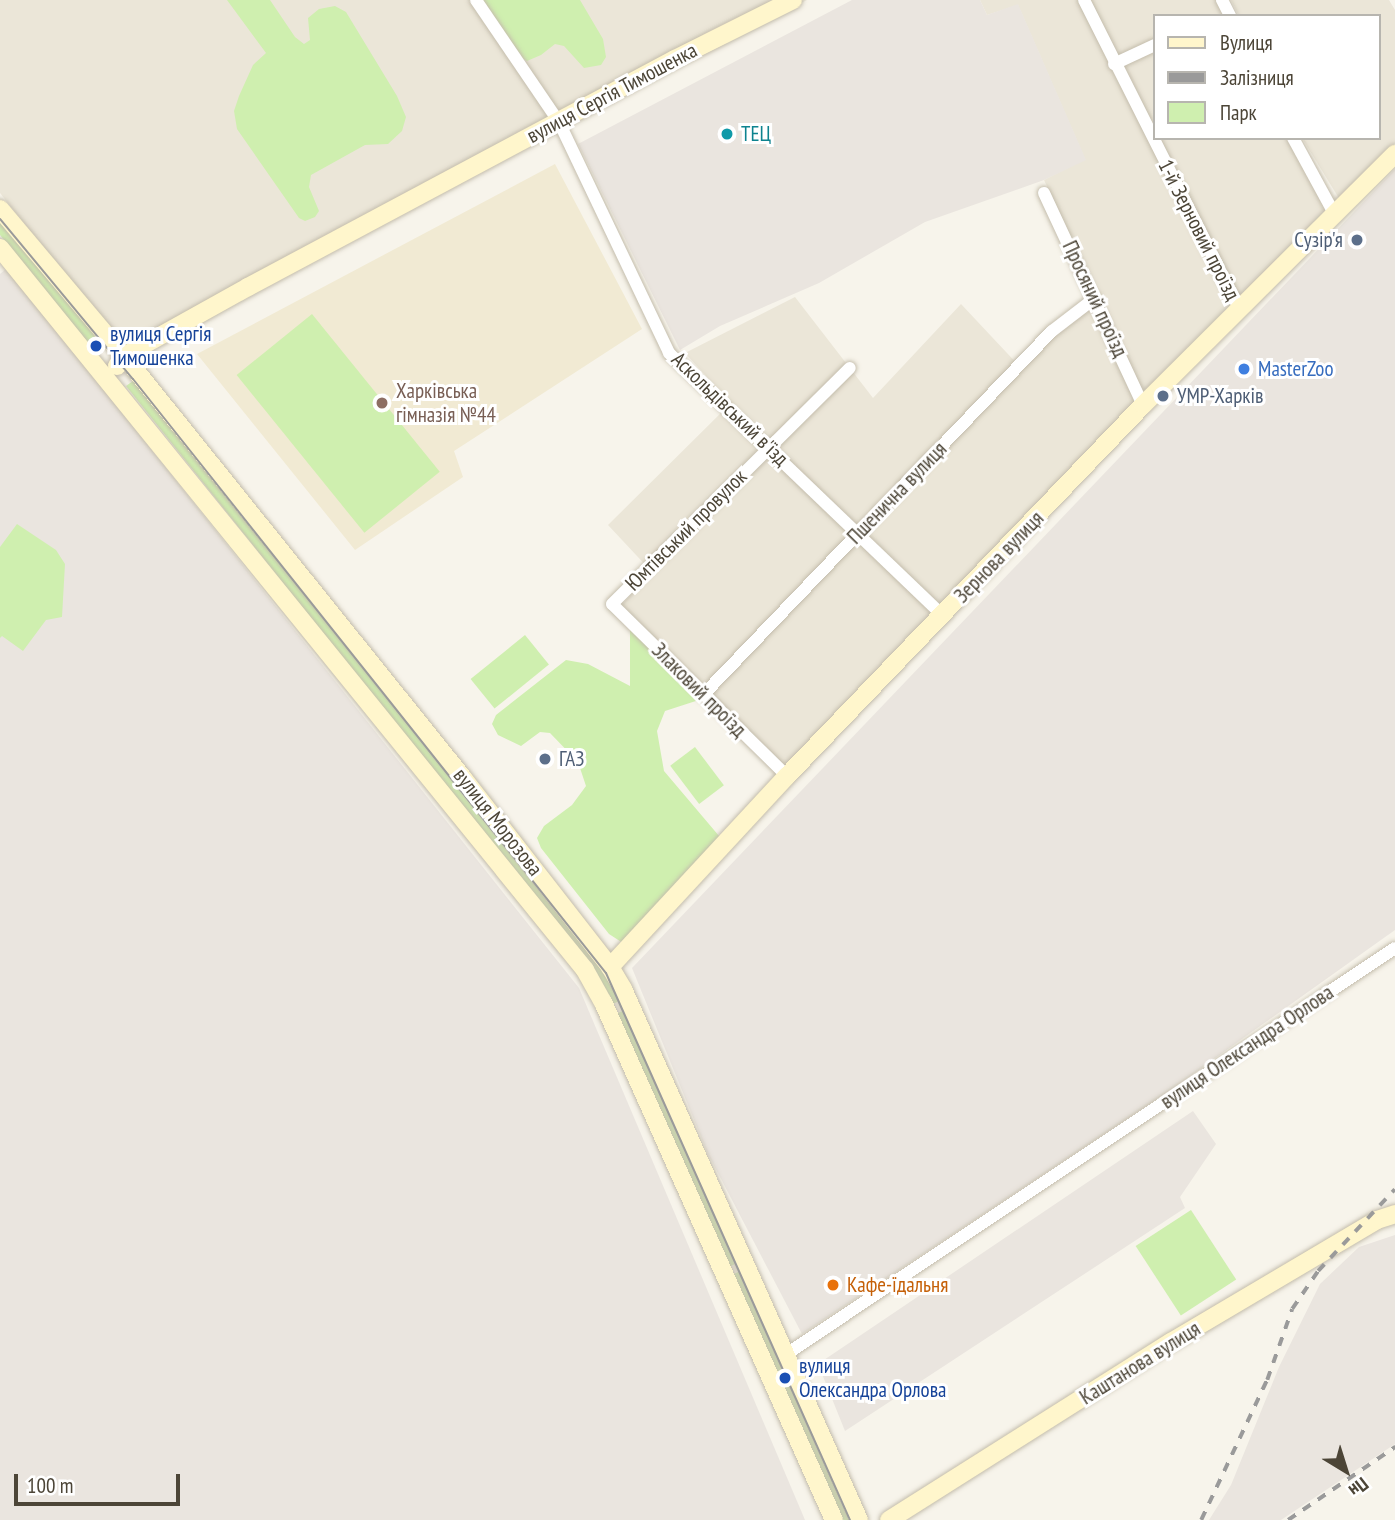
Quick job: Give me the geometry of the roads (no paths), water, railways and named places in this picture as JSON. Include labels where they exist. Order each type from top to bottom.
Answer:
[{"type":"main road","name":"вулиця Сергія Тимошенка","points":[[108,378],[124,356],[559,122],[793,0]]},
{"type":"main road","name":"Зернова вулиця","points":[[610,967],[787,776],[1143,405],[1395,154]]},
{"type":"main road","name":"вулиця Морозова","points":[[0,209],[124,356],[463,778],[610,967],[630,1005],[859,1520]]},
{"type":"main road","name":"вулиця Морозова","points":[[0,248],[561,939],[593,983],[834,1520]]},
{"type":"main road","points":[[608,1014],[630,1005]]},
{"type":"main road","name":"Каштанова вулиця","points":[[889,1520],[1171,1342],[1377,1220],[1395,1214]]},
{"type":"main road","points":[[723,1276],[746,1265]]},
{"type":"street","name":"Аскольдівський в'їзд","points":[[476,0],[559,122],[669,353],[769,446],[943,616]]},
{"type":"street","name":"1-й Зерновий проїзд","points":[[1084,0],[1240,310]]},
{"type":"street","points":[[1114,64],[1154,45]]},
{"type":"street","points":[[1294,140],[1335,215]]},
{"type":"street","name":"Просяний проїзд","points":[[1044,193],[1096,298],[1143,405]]},
{"type":"street","name":"Пшенична вулиця","points":[[704,695],[1052,331],[1096,298]]},
{"type":"street","name":"Юмтівський провулок","points":[[612,604],[850,368]]},
{"type":"street","name":"Злаковий проїзд","points":[[612,604],[787,776]]},
{"type":"street","name":"вулиця Олександра Орлова","points":[[785,1355],[1395,948]]},
{"type":"tram line","points":[[0,219],[133,379],[606,973],[850,1520]]},
{"type":"railway","points":[[1201,1520],[1267,1380],[1292,1309],[1318,1271],[1395,1189]]},
{"type":"railway","points":[[1288,1520],[1395,1447]]},
{"type":"place","name":"ТЕЦ","points":[[727,134]]},
{"type":"place","name":"Сузір'я","points":[[1357,240]]},
{"type":"place","name":"вулиця Сергія Тимошенка","points":[[96,346]]},
{"type":"place","name":"MasterZoo","points":[[1244,369]]},
{"type":"place","name":"УМР-Харків","points":[[1163,396]]},
{"type":"place","name":"Харківська гімназія №44","points":[[382,403]]},
{"type":"place","name":"ГАЗ","points":[[545,759]]},
{"type":"place","name":"Кафе-їдальня","points":[[833,1285]]},
{"type":"place","name":"вулиця Олександра Орлова","points":[[785,1378]]}]
